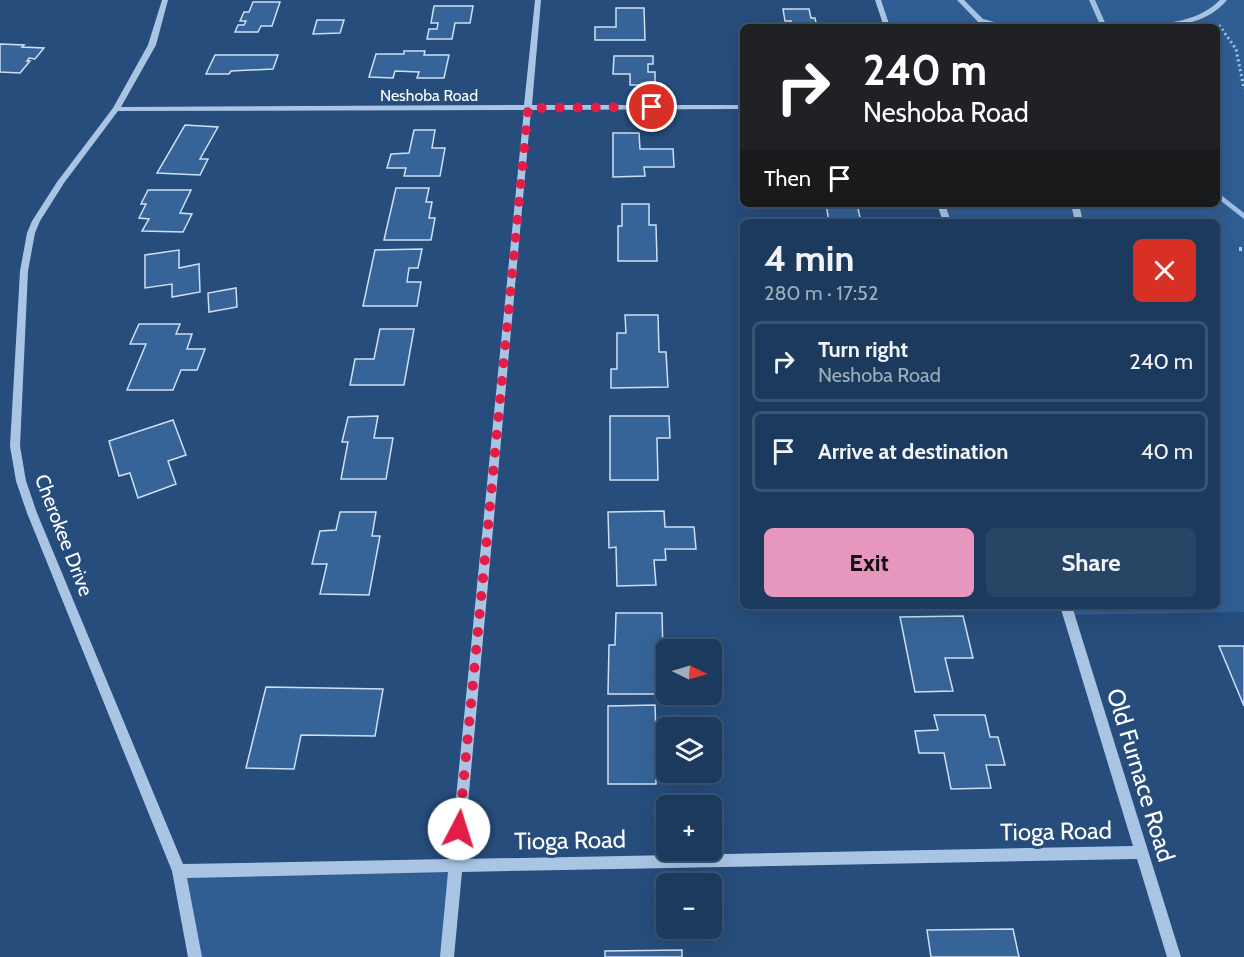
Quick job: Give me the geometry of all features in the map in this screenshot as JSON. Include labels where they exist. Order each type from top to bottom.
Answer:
[{"type":"street","name":"Cherokee Drive","points":[[165,0],[152,45],[116,109],[61,182],[36,220],[24,271],[15,446],[21,481],[32,513],[179,870],[195,957]]},
{"type":"street","points":[[447,957],[538,0]]},
{"type":"street","points":[[878,0],[886,24]]},
{"type":"street","points":[[960,0],[984,24]]},
{"type":"street","points":[[1167,24],[1208,14],[1224,0]]},
{"type":"street","points":[[981,21],[996,24]]},
{"type":"street","name":"Neshoba Road","points":[[116,109],[740,107]]},
{"type":"street","name":"Old Furnace Road","points":[[1067,609],[1174,957]]},
{"type":"street","name":"Tioga Road","points":[[179,870],[1142,852]]},
{"type":"path","points":[[1208,14],[1217,24]]},
{"type":"path","points":[[1220,27],[1236,44],[1241,56],[1244,89]]},
{"type":"shaded area","points":[[878,0],[1244,0],[1244,612],[1069,615],[1067,609],[1220,609],[1220,219],[946,219],[942,207],[1220,207],[1220,24],[886,24]]},
{"type":"shaded area","points":[[456,865],[447,957],[195,957],[179,871]]},
{"type":"building","points":[[253,2],[280,2],[272,26],[261,26],[258,32],[235,32],[238,25],[244,25],[246,21],[240,21],[244,12],[249,12]]},
{"type":"building","points":[[434,6],[473,6],[470,23],[455,23],[452,39],[427,39],[429,29],[437,29],[438,23],[431,23]]},
{"type":"building","points":[[616,8],[644,8],[645,40],[595,40],[595,27],[616,27]]},
{"type":"building","points":[[783,9],[809,9],[811,18],[815,18],[816,24],[792,24],[791,21],[785,21]]},
{"type":"building","points":[[317,20],[344,20],[340,33],[313,34]]},
{"type":"building","points":[[0,44],[44,48],[35,59],[29,58],[27,61],[30,61],[20,73],[0,72]]},
{"type":"building","points":[[404,51],[425,51],[424,55],[449,55],[444,78],[417,78],[419,72],[395,71],[393,78],[369,77],[376,54],[404,54]]},
{"type":"building","points":[[215,55],[278,55],[273,69],[206,74]]},
{"type":"building","points":[[614,56],[653,56],[653,64],[648,64],[648,72],[655,72],[655,85],[630,85],[630,74],[613,74]]},
{"type":"building","points":[[185,125],[218,127],[200,159],[208,159],[200,175],[157,173]]},
{"type":"building","points":[[414,130],[435,130],[432,148],[445,148],[440,176],[404,176],[406,168],[387,168],[391,154],[409,153]]},
{"type":"building","points":[[613,133],[639,133],[640,149],[673,149],[674,167],[644,167],[645,176],[613,177]]},
{"type":"building","points":[[396,188],[429,188],[426,202],[432,202],[429,218],[435,218],[431,240],[384,240]]},
{"type":"building","points":[[148,190],[191,190],[180,213],[192,214],[183,232],[142,231],[149,219],[139,218],[146,204],[141,204]]},
{"type":"building","points":[[622,204],[649,204],[649,225],[656,225],[657,261],[618,261],[618,226],[622,226]]},
{"type":"building","points":[[826,207],[858,207],[860,219],[828,219]]},
{"type":"building","points":[[422,249],[418,268],[409,268],[407,282],[421,282],[417,306],[363,306],[375,250]]},
{"type":"building","points":[[179,250],[179,268],[199,264],[200,292],[172,297],[172,284],[145,288],[145,255]]},
{"type":"building","points":[[236,288],[237,307],[209,312],[208,293]]},
{"type":"building","points":[[625,315],[658,315],[659,352],[666,352],[668,387],[611,388],[611,369],[617,369],[617,333],[626,333]]},
{"type":"building","points":[[139,324],[180,324],[176,334],[192,334],[187,349],[205,349],[197,370],[181,370],[173,390],[127,390],[146,344],[130,344]]},
{"type":"building","points":[[380,329],[414,329],[404,385],[350,385],[355,359],[374,359]]},
{"type":"building","points":[[378,416],[374,438],[393,438],[386,479],[341,479],[348,442],[342,442],[348,417]]},
{"type":"building","points":[[610,416],[669,416],[670,438],[657,438],[658,480],[610,480]]},
{"type":"building","points":[[173,420],[186,455],[168,461],[176,484],[138,498],[130,473],[119,476],[109,441]]},
{"type":"building","points":[[664,511],[665,527],[694,527],[696,549],[665,549],[666,560],[654,560],[656,585],[617,586],[616,547],[609,548],[608,512]]},
{"type":"building","points":[[340,512],[376,512],[372,536],[380,536],[369,595],[320,594],[327,564],[312,564],[320,531],[336,530]]},
{"type":"building","points":[[616,613],[662,613],[663,639],[656,639],[656,694],[608,694],[609,645],[615,645]]},
{"type":"building","points":[[963,616],[973,658],[945,658],[953,691],[915,692],[900,617]]},
{"type":"building","points":[[1219,646],[1244,646],[1244,706]]},
{"type":"building","points":[[266,687],[383,689],[375,736],[301,735],[294,769],[246,768]]},
{"type":"building","points":[[655,705],[656,784],[608,784],[608,706]]},
{"type":"building","points":[[934,715],[985,715],[990,737],[998,737],[1005,765],[986,765],[991,788],[951,789],[944,753],[919,753],[915,731],[938,730]]},
{"type":"building","points":[[1013,929],[1019,957],[931,957],[927,930]]},
{"type":"building","points":[[682,950],[682,957],[605,957],[605,951]]},
{"type":"waterway","points":[[1092,0],[1103,24]]},
{"type":"waterway","points":[[1220,196],[1244,217]]},
{"type":"route","points":[[459,829],[528,108],[652,107]]}]
